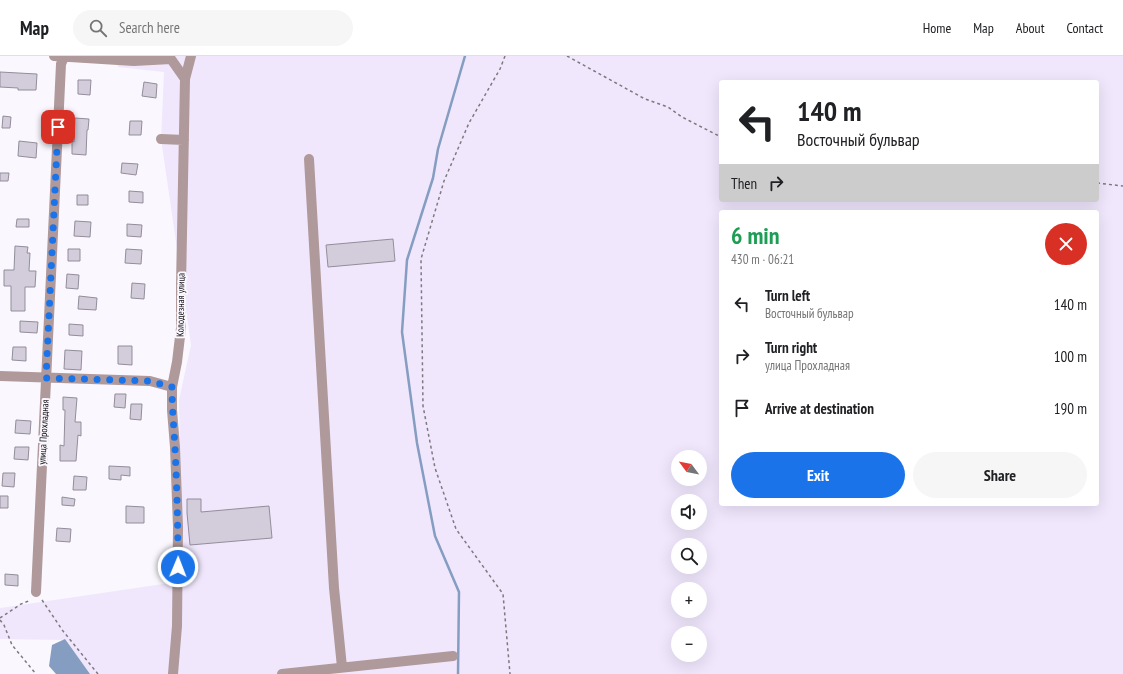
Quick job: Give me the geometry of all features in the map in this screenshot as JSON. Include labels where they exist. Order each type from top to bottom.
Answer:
[{"type":"street","points":[[54,56],[134,61],[171,58],[185,79]]},
{"type":"street","name":"улица Прохладная","points":[[36,592],[61,64],[64,56]]},
{"type":"street","name":"Колодезная улица","points":[[173,674],[177,626],[178,527],[172,387],[181,328],[180,285],[185,79],[191,56]]},
{"type":"street","points":[[161,139],[184,140]]},
{"type":"street","points":[[309,160],[334,588],[342,667]]},
{"type":"street","points":[[0,376],[150,381],[172,387]]},
{"type":"street","points":[[282,674],[453,656]]},
{"type":"path","points":[[505,56],[500,69],[469,123],[444,181],[421,259],[423,406],[435,468],[456,530],[503,594],[510,674]]},
{"type":"path","points":[[567,56],[645,99],[668,108],[719,136]]},
{"type":"path","points":[[1099,183],[1123,186]]},
{"type":"path","points":[[36,592],[36,597],[21,604],[0,619],[12,645],[36,674]]},
{"type":"path","points":[[36,592],[63,630],[98,674]]},
{"type":"shaded area","points":[[116,56],[1123,56],[1123,674],[90,674],[65,640],[0,639],[0,608],[183,581],[179,400],[191,345],[161,139],[164,72],[118,67]]},
{"type":"water","points":[[65,639],[90,674],[56,674],[49,666],[52,645]]},
{"type":"building","points":[[0,72],[37,74],[36,90],[18,90],[18,88],[0,87]]},
{"type":"building","points":[[78,80],[91,80],[90,95],[78,94]]},
{"type":"building","points":[[144,82],[157,84],[156,98],[142,96]]},
{"type":"building","points":[[3,116],[11,117],[10,128],[2,128]]},
{"type":"building","points":[[75,118],[89,119],[86,155],[72,154]]},
{"type":"building","points":[[130,121],[142,121],[141,135],[129,135]]},
{"type":"building","points":[[19,141],[37,143],[36,158],[18,156]]},
{"type":"building","points":[[122,163],[138,164],[136,175],[121,173]]},
{"type":"building","points":[[0,173],[9,173],[8,181],[0,181]]},
{"type":"building","points":[[129,191],[143,192],[143,203],[129,202]]},
{"type":"building","points":[[77,195],[88,195],[88,205],[77,205]]},
{"type":"building","points":[[17,219],[29,219],[29,227],[16,227]]},
{"type":"building","points":[[75,221],[91,222],[90,237],[74,236]]},
{"type":"building","points":[[127,224],[142,225],[141,237],[127,236]]},
{"type":"building","points":[[393,239],[395,261],[328,267],[326,245]]},
{"type":"building","points":[[15,246],[28,247],[27,253],[30,253],[29,271],[36,271],[35,287],[25,287],[25,311],[11,311],[11,286],[4,286],[4,270],[14,270]]},
{"type":"building","points":[[68,249],[80,249],[80,261],[68,261]]},
{"type":"building","points":[[126,249],[142,250],[141,264],[125,263]]},
{"type":"building","points":[[67,274],[79,275],[78,289],[66,288]]},
{"type":"building","points":[[132,283],[145,284],[144,299],[131,298]]},
{"type":"building","points":[[79,296],[97,298],[96,310],[78,309]]},
{"type":"building","points":[[20,321],[38,322],[37,333],[20,332]]},
{"type":"building","points":[[69,324],[83,325],[83,336],[69,335]]},
{"type":"building","points":[[118,346],[132,346],[132,365],[118,364]]},
{"type":"building","points":[[13,347],[26,347],[26,361],[12,360]]},
{"type":"building","points":[[65,350],[82,351],[81,370],[64,369]]},
{"type":"building","points":[[115,394],[126,394],[125,408],[114,407]]},
{"type":"building","points":[[63,397],[77,398],[75,422],[81,422],[81,436],[78,435],[76,461],[60,461],[60,445],[64,446],[65,410],[63,410]]},
{"type":"building","points":[[131,404],[142,404],[141,420],[130,419]]},
{"type":"building","points":[[16,420],[31,421],[30,434],[15,433]]},
{"type":"building","points":[[15,447],[29,447],[28,460],[14,459]]},
{"type":"building","points":[[109,466],[130,467],[130,476],[121,475],[121,480],[109,479]]},
{"type":"building","points":[[3,473],[15,473],[14,487],[2,486]]},
{"type":"building","points":[[74,476],[87,477],[86,490],[73,490]]},
{"type":"building","points":[[0,496],[8,496],[8,508],[0,508]]},
{"type":"building","points":[[62,497],[75,499],[74,506],[62,505]]},
{"type":"building","points":[[187,499],[201,499],[201,512],[269,506],[272,538],[190,545]]},
{"type":"building","points":[[126,506],[144,507],[144,523],[126,523]]},
{"type":"building","points":[[57,528],[71,529],[70,542],[56,541]]},
{"type":"building","points":[[5,574],[18,575],[18,586],[5,585]]},
{"type":"waterway","points":[[458,674],[459,592],[435,536],[417,443],[402,332],[407,260],[433,178],[438,149],[465,56]]},
{"type":"route","points":[[58,127],[46,378],[150,381],[172,387],[178,527],[178,567]]}]
